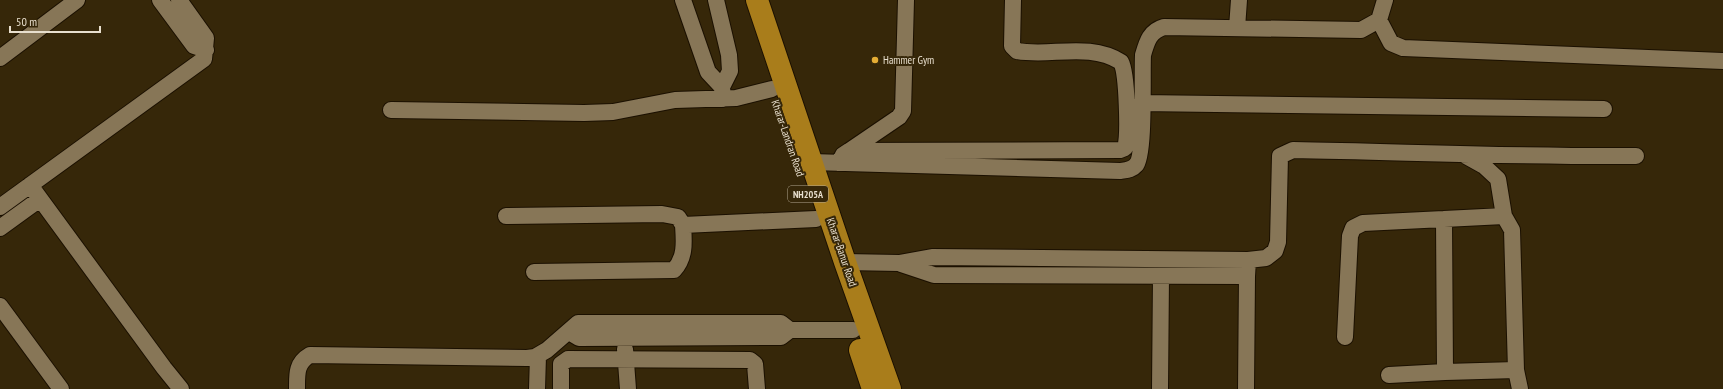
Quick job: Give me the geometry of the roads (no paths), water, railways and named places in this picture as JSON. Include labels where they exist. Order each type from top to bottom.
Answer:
[{"type":"highway","name":"Kharar-Landran Road","points":[[742,0],[816,219],[830,241],[853,330],[873,389]]},
{"type":"highway","name":"Kharar-Banur Road","points":[[757,0],[811,162],[830,241],[845,262],[890,389]]},
{"type":"street","points":[[0,58],[77,0]]},
{"type":"street","points":[[160,0],[194,46],[206,50]]},
{"type":"street","points":[[0,207],[204,58],[206,38],[179,0]]},
{"type":"street","points":[[683,0],[708,72],[723,93]]},
{"type":"street","points":[[716,0],[729,54],[730,71],[723,93]]},
{"type":"street","points":[[844,157],[899,117],[903,111],[906,0]]},
{"type":"street","points":[[811,162],[844,157],[1112,150],[1125,148],[1125,73],[1121,62],[1106,56],[1078,50],[1017,50],[1012,46],[1013,0]]},
{"type":"street","points":[[1237,28],[1239,0]]},
{"type":"street","points":[[844,157],[1120,171],[1130,170],[1137,164],[1142,144],[1143,55],[1147,41],[1155,30],[1164,27],[1361,30],[1379,20],[1385,0]]},
{"type":"street","points":[[1379,20],[1391,43],[1403,48],[1723,61]]},
{"type":"street","points":[[391,110],[584,113],[613,112],[723,93],[752,95],[772,89]]},
{"type":"street","points":[[1142,103],[1604,109]]},
{"type":"street","points":[[845,262],[899,263],[932,257],[1248,260],[1266,258],[1276,251],[1278,242],[1280,156],[1283,153],[1293,150],[1465,155],[1636,156]]},
{"type":"street","points":[[1465,155],[1484,166],[1498,179],[1504,216],[1511,224],[1513,237],[1516,370],[1520,389]]},
{"type":"street","points":[[30,185],[181,389]]},
{"type":"street","points":[[0,228],[40,199]]},
{"type":"street","points":[[506,216],[662,214],[678,217],[683,225],[683,256],[679,265],[674,270],[534,272]]},
{"type":"street","points":[[1345,337],[1350,236],[1353,228],[1363,223],[1504,216]]},
{"type":"street","points":[[683,225],[816,219]]},
{"type":"street","points":[[1444,219],[1445,372]]},
{"type":"street","points":[[1246,389],[1248,260]]},
{"type":"street","points":[[899,263],[934,274],[1247,276]]},
{"type":"street","points":[[1160,389],[1161,276]]},
{"type":"street","points":[[0,306],[61,389]]},
{"type":"street","points":[[296,389],[300,362],[310,355],[527,358],[538,356],[547,350],[578,323],[754,330]]},
{"type":"street","points":[[569,332],[579,338],[624,337],[754,330],[781,323],[790,330],[853,330]]},
{"type":"street","points":[[754,330],[757,389]]},
{"type":"street","points":[[624,337],[628,389]]},
{"type":"street","points":[[537,389],[538,356]]},
{"type":"street","points":[[561,389],[560,369],[564,360],[750,360],[755,363]]},
{"type":"street","points":[[1389,375],[1516,370]]},
{"type":"place","name":"Hammer Gym","points":[[875,60]]}]
